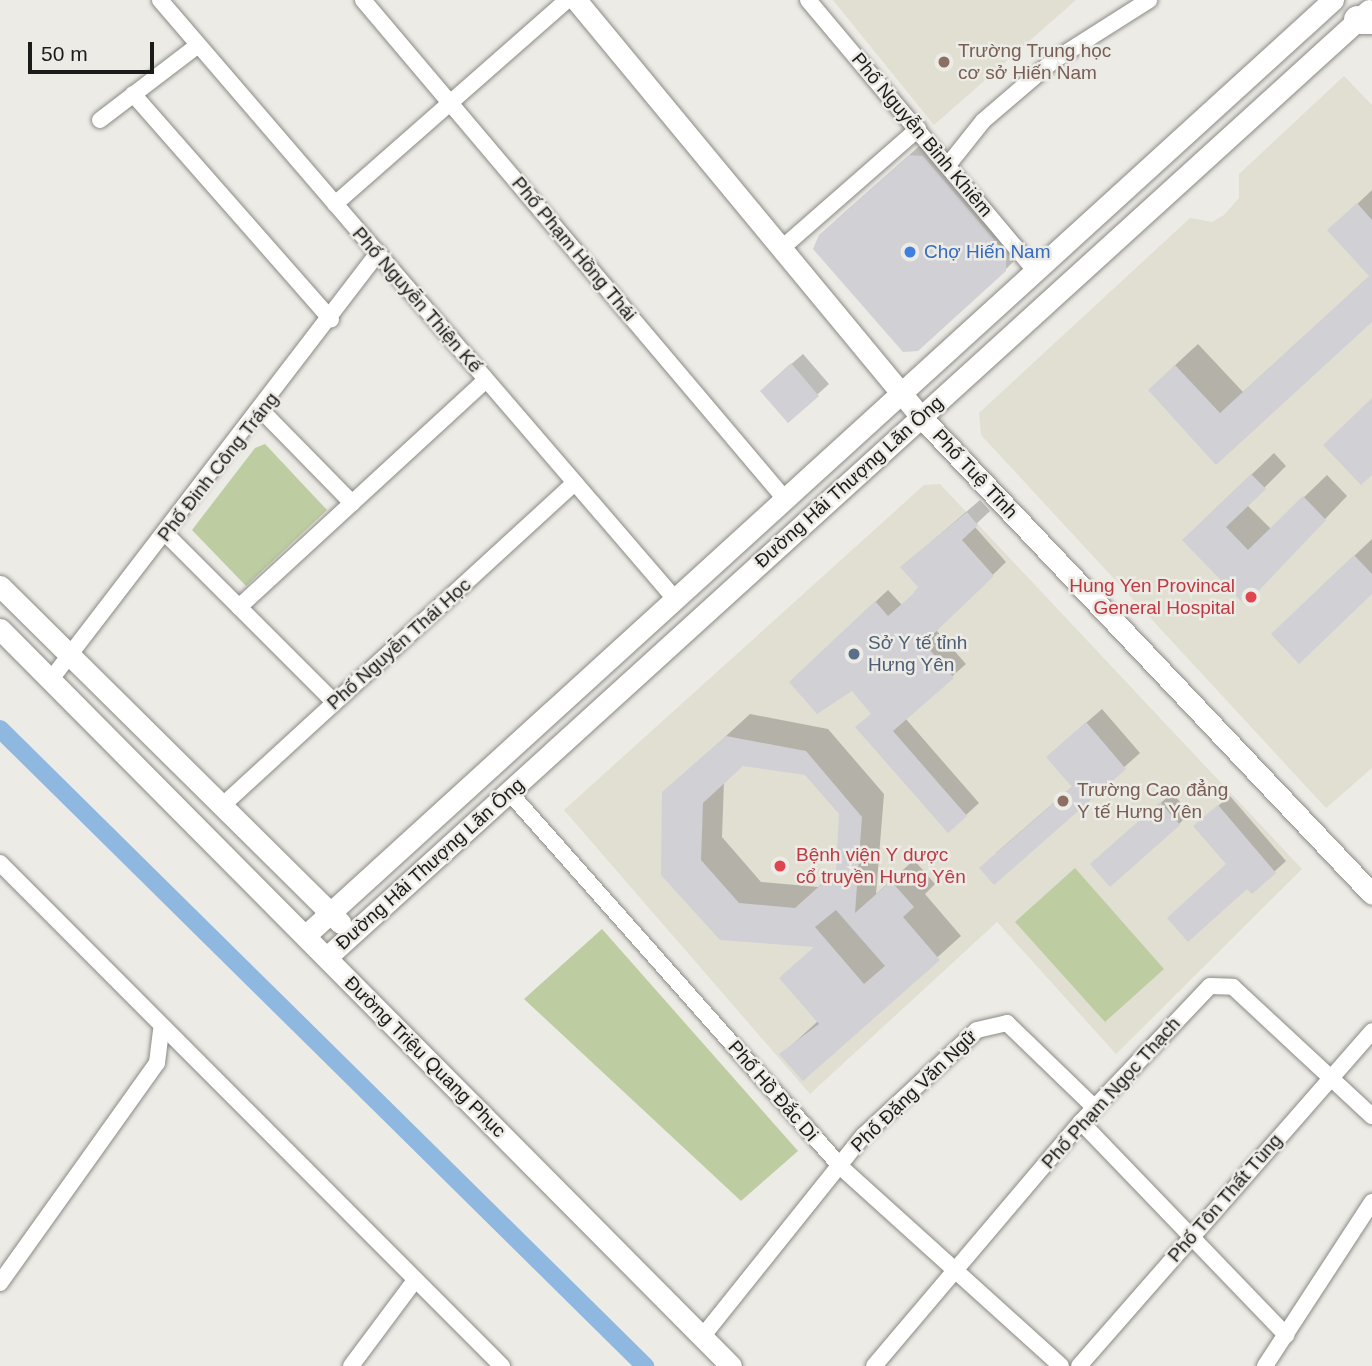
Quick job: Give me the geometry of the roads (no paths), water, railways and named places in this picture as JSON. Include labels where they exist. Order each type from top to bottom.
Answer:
[{"type":"street","name":"Phố Nguyễn Thiện Kế","points":[[160,0],[675,599]]},
{"type":"street","name":"Phố Phạm Hồng Thái","points":[[363,0],[785,499]]},
{"type":"street","points":[[335,204],[568,0]]},
{"type":"street","name":"Phố Tuệ Tĩnh","points":[[576,0],[921,417],[1372,894]]},
{"type":"street","name":"Phố Nguyễn Bỉnh Khiêm","points":[[808,0],[1035,271]]},
{"type":"street","points":[[948,165],[983,121],[1053,61],[1149,0]]},
{"type":"street","name":"Đường Hải Thượng Lãn Ông","points":[[306,935],[1333,0]]},
{"type":"street","name":"Đường Hải Thượng Lãn Ông","points":[[327,957],[1185,176],[1367,16]]},
{"type":"street","points":[[100,120],[198,45]]},
{"type":"street","points":[[133,94],[331,319]]},
{"type":"street","points":[[782,248],[918,129]]},
{"type":"street","points":[[1164,154],[1185,176]]},
{"type":"street","name":"Phố Đinh Công Tráng","points":[[52,678],[262,411],[378,253]]},
{"type":"street","points":[[239,607],[486,380]]},
{"type":"street","points":[[262,411],[352,503]]},
{"type":"street","name":"Phố Nguyễn Thái Học","points":[[223,805],[575,484]]},
{"type":"street","points":[[166,534],[334,702]]},
{"type":"street","points":[[0,586],[72,653],[352,935]]},
{"type":"street","name":"Đường Triệu Quang Phục","points":[[0,629],[52,678],[731,1366]]},
{"type":"street","points":[[587,679],[608,702]]},
{"type":"street","name":"Phố Hồ Đắc Di","points":[[509,792],[839,1165],[1061,1366]]},
{"type":"street","points":[[0,863],[161,1030],[502,1366]]},
{"type":"street","name":"Phố Phạm Ngọc Thạch","points":[[874,1366],[1081,1122],[1219,982],[1233,987],[1372,1116]]},
{"type":"street","name":"Phố Đặng Văn Ngữ","points":[[702,1337],[839,1165],[977,1030],[996,1021],[1007,1023],[1095,1108]]},
{"type":"street","points":[[0,1283],[157,1063],[161,1030]]},
{"type":"street","name":"Phố Tôn Thất Tùng","points":[[1079,1366],[1372,1031]]},
{"type":"street","points":[[1081,1122],[1194,1234],[1286,1335]]},
{"type":"street","points":[[1265,1366],[1372,1202]]},
{"type":"street","points":[[351,1366],[415,1280]]},
{"type":"waterway","points":[[0,729],[645,1366]]},
{"type":"place","name":"Trường Trung học cơ sở Hiến Nam","points":[[944,62]]},
{"type":"place","name":"Chợ Hiến Nam","points":[[910,252]]},
{"type":"place","name":"Hung Yen Provincal General Hospital","points":[[1251,597]]},
{"type":"place","name":"Sở Y tế tỉnh Hưng Yên","points":[[854,654]]},
{"type":"place","name":"Trường Cao đẳng Y tế Hưng Yên","points":[[1063,801]]},
{"type":"place","name":"Bệnh viện Y dược cổ truyền Hưng Yên","points":[[780,866]]}]
